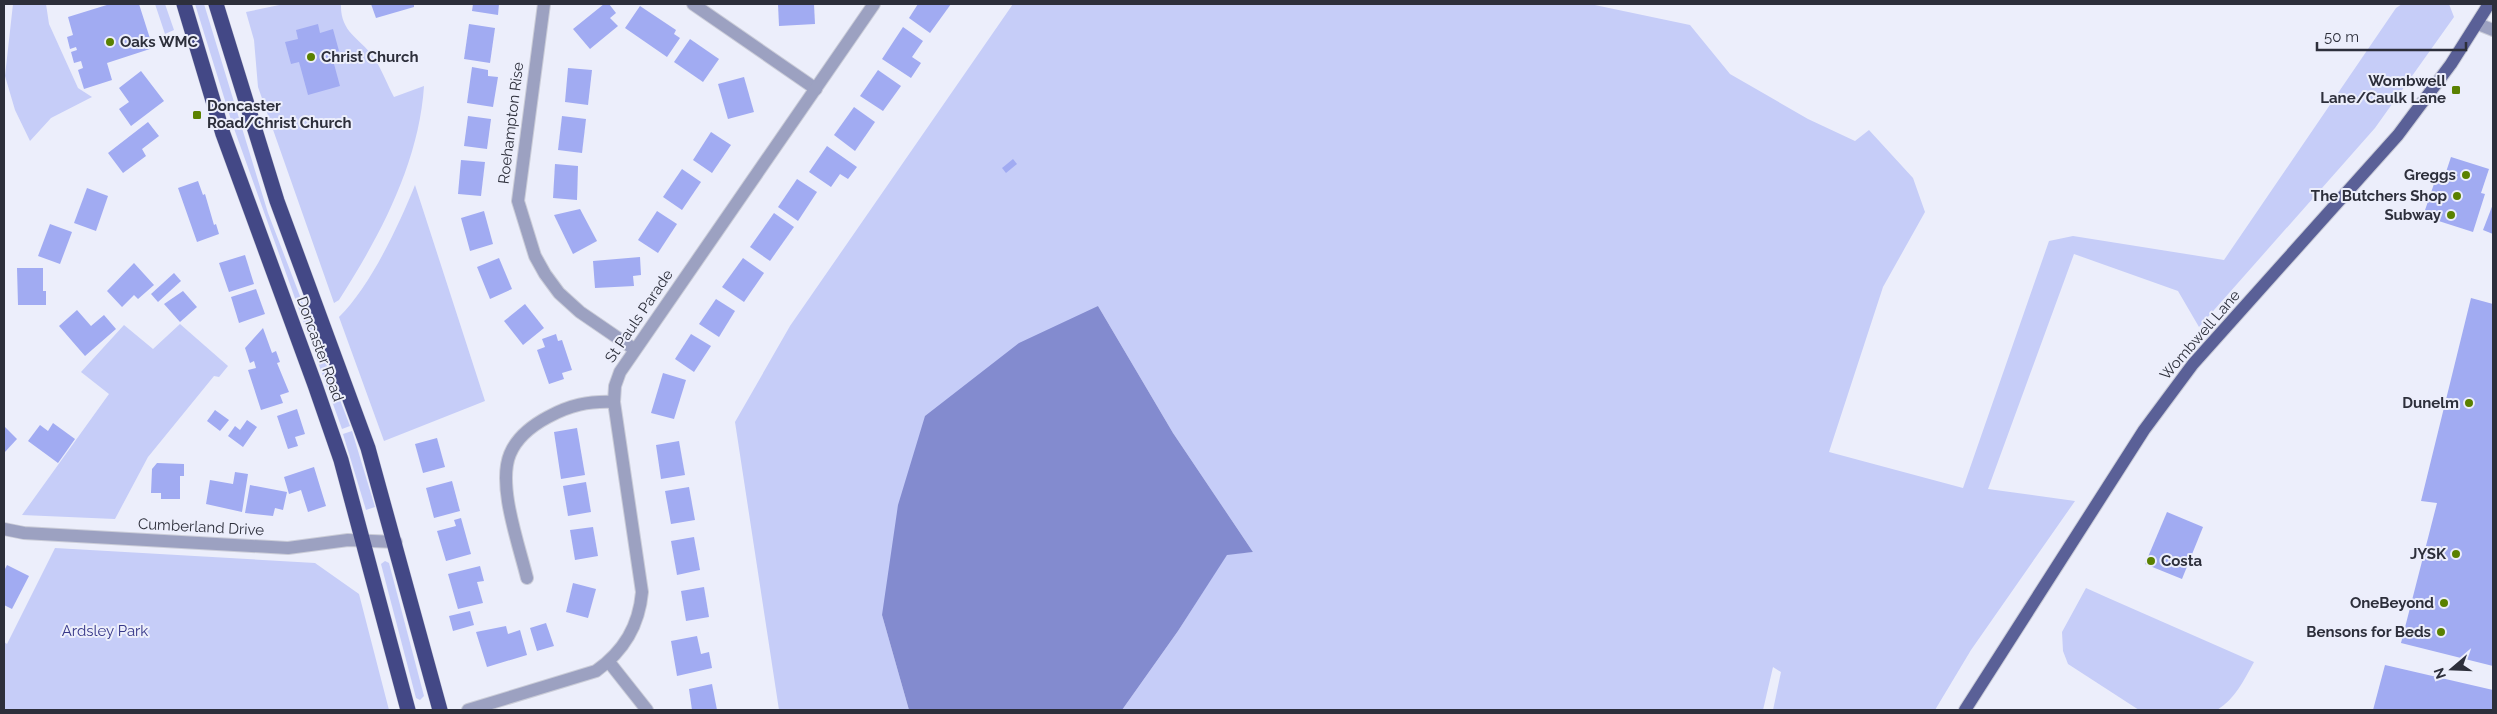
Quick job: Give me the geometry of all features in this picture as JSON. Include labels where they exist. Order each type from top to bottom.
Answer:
[{"type":"highway","name":"Doncaster Road","points":[[184,4],[223,134],[341,460],[408,710]]},
{"type":"highway","name":"Doncaster Road","points":[[216,4],[277,201],[347,386],[368,448],[396,542],[440,710]]},
{"type":"main road","name":"Wombwell Lane","points":[[1965,710],[2150,422],[2193,364],[2398,134],[2451,64],[2490,4]]},
{"type":"street","name":"Roehampton Rise","points":[[544,4],[518,201],[535,256],[559,293],[580,312],[634,349]]},
{"type":"street","points":[[693,4],[816,89]]},
{"type":"street","name":"St Pauls Parade","points":[[468,710],[596,671],[608,662],[622,647],[634,629],[640,612],[642,592],[614,402],[615,386],[620,372],[634,349],[874,4]]},
{"type":"street","points":[[2478,24],[2493,30]]},
{"type":"street","points":[[527,578],[507,491],[506,467],[510,453],[521,437],[538,422],[560,410],[577,403],[614,402]]},
{"type":"street","name":"Cumberland Drive","points":[[4,530],[24,533],[288,548],[363,540],[396,542]]},
{"type":"street","points":[[608,662],[647,710]]},
{"type":"green space","points":[[13,4],[46,4],[49,24],[78,88],[92,97],[51,118],[30,141],[15,110],[5,76]]},
{"type":"green space","points":[[155,4],[165,4],[174,30],[165,34]]},
{"type":"green space","points":[[195,4],[204,4],[268,213],[350,426],[342,429],[232,123]]},
{"type":"green space","points":[[284,4],[341,4],[347,28],[375,60],[394,97],[424,86],[421,115],[414,143],[406,171],[395,198],[354,276],[339,300],[334,303],[258,87],[254,40],[246,12]]},
{"type":"green space","points":[[1013,4],[1590,4],[1690,25],[1730,74],[1808,119],[1855,141],[1869,130],[1913,178],[1925,212],[1883,287],[1829,452],[1963,488],[2049,241],[2073,236],[2224,260],[2396,8],[2402,4],[2449,4],[2454,17],[2375,128],[2199,327],[2178,291],[2074,254],[1988,489],[2075,501],[1971,650],[1935,710],[1773,710],[1781,672],[1773,667],[1763,710],[1122,710],[1178,631],[1227,554],[1253,552],[1173,433],[1098,306],[882,615],[909,710],[779,710],[735,422],[790,326]]},
{"type":"green space","points":[[415,185],[485,401],[384,441],[339,317],[362,289],[383,255]]},
{"type":"green space","points":[[180,324],[228,366],[219,377],[214,376],[148,457],[115,519],[22,515],[109,394],[81,372],[124,325],[153,349]]},
{"type":"green space","points":[[352,431],[375,507],[366,510],[343,434]]},
{"type":"green space","name":"Ardsley Park","points":[[55,548],[315,563],[359,594],[389,710],[4,710],[4,642],[7,644]]},
{"type":"green space","points":[[385,561],[389,563],[424,696],[420,700],[416,698],[381,564]]},
{"type":"green space","points":[[2086,588],[2254,662],[2234,695],[2217,710],[2139,710],[2068,664],[2063,651],[2062,632]]},
{"type":"water","points":[[1098,306],[1173,433],[1253,552],[1227,555],[1178,631],[1122,710],[909,710],[882,615],[898,505],[925,416],[1019,343]]},
{"type":"building","name":"Oaks WMC","points":[[110,4],[139,4],[153,48],[107,63],[112,80],[84,89],[78,70],[83,68],[81,61],[74,63],[71,52],[77,50],[76,47],[70,49],[67,37],[73,35],[68,17]]},
{"type":"building","points":[[371,4],[414,4],[414,7],[376,18]]},
{"type":"building","points":[[473,4],[499,4],[498,15],[472,11]]},
{"type":"building","points":[[604,4],[609,4],[616,13],[610,18],[618,26],[590,49],[573,29]]},
{"type":"building","points":[[778,4],[814,4],[815,24],[779,26]]},
{"type":"building","points":[[918,4],[951,4],[930,33],[909,18]]},
{"type":"building","points":[[640,6],[676,30],[674,34],[680,38],[667,57],[625,28]]},
{"type":"building","name":"Christ Church","points":[[318,24],[320,33],[333,29],[339,51],[331,53],[340,86],[308,95],[299,62],[291,64],[285,42],[298,39],[296,30]]},
{"type":"building","points":[[469,24],[495,28],[490,63],[464,59]]},
{"type":"building","points":[[903,27],[923,41],[912,57],[921,63],[911,78],[882,59]]},
{"type":"building","points":[[690,39],[719,59],[703,82],[674,62]]},
{"type":"building","points":[[472,67],[488,70],[488,76],[498,77],[493,107],[467,103]]},
{"type":"building","points":[[568,68],[592,70],[588,105],[565,102]]},
{"type":"building","points":[[878,70],[901,86],[883,111],[860,96]]},
{"type":"building","points":[[141,71],[164,101],[131,126],[119,109],[129,102],[119,88]]},
{"type":"building","points":[[744,77],[754,112],[728,119],[718,84]]},
{"type":"building","points":[[854,107],[875,122],[855,151],[834,135]]},
{"type":"building","points":[[468,116],[491,119],[487,149],[464,146]]},
{"type":"building","points":[[562,116],[586,119],[582,153],[558,150]]},
{"type":"building","points":[[148,122],[159,136],[142,149],[146,156],[123,173],[108,153]]},
{"type":"building","points":[[711,132],[731,145],[712,173],[693,160]]},
{"type":"building","points":[[827,146],[857,167],[848,179],[840,174],[831,187],[809,172]]},
{"type":"building","points":[[2451,157],[2489,169],[2481,193],[2485,194],[2473,232],[2423,216],[2436,178],[2443,181]]},
{"type":"building","points":[[1013,159],[1017,164],[1006,173],[1002,168]]},
{"type":"building","points":[[461,160],[485,162],[481,196],[458,194]]},
{"type":"building","points":[[555,164],[578,166],[577,200],[553,198]]},
{"type":"building","points":[[682,169],[701,182],[682,210],[663,197]]},
{"type":"building","points":[[797,179],[817,192],[798,221],[778,207]]},
{"type":"building","points":[[198,181],[203,195],[205,194],[214,225],[216,224],[219,234],[197,242],[178,188]]},
{"type":"building","points":[[87,188],[108,196],[96,231],[74,223]]},
{"type":"building","points":[[2493,204],[2493,234],[2483,230]]},
{"type":"building","points":[[580,209],[597,241],[573,254],[554,215]]},
{"type":"building","points":[[484,211],[493,244],[470,251],[461,218]]},
{"type":"building","points":[[657,211],[677,224],[658,253],[638,240]]},
{"type":"building","points":[[774,213],[794,227],[770,261],[750,247]]},
{"type":"building","points":[[50,224],[72,232],[60,264],[38,256]]},
{"type":"building","points":[[245,255],[254,284],[229,292],[219,263]]},
{"type":"building","points":[[640,257],[641,275],[633,276],[634,286],[595,288],[593,261]]},
{"type":"building","points":[[499,258],[512,289],[490,299],[477,267]]},
{"type":"building","points":[[743,258],[764,273],[744,302],[722,287]]},
{"type":"building","points":[[134,263],[154,285],[138,299],[134,295],[122,307],[107,291]]},
{"type":"building","points":[[17,268],[43,268],[43,291],[46,291],[46,305],[18,305]]},
{"type":"building","points":[[174,273],[181,281],[158,302],[151,294]]},
{"type":"building","points":[[256,289],[265,314],[239,323],[231,297]]},
{"type":"building","points":[[183,291],[197,307],[180,322],[164,304]]},
{"type":"building","points":[[2471,298],[2493,304],[2493,666],[2401,643],[2437,503],[2421,501]]},
{"type":"building","points":[[716,299],[735,311],[719,337],[699,324]]},
{"type":"building","points":[[525,304],[544,328],[523,345],[504,321]]},
{"type":"building","points":[[77,310],[91,326],[104,315],[116,329],[85,356],[59,326]]},
{"type":"building","points":[[263,328],[272,353],[276,351],[280,362],[277,363],[289,392],[280,395],[283,403],[261,410],[248,370],[256,368],[254,361],[250,363],[245,348]]},
{"type":"building","points":[[556,334],[558,341],[562,340],[572,370],[562,373],[564,379],[549,384],[537,350],[545,347],[542,339]]},
{"type":"building","points":[[691,334],[711,346],[694,372],[675,359]]},
{"type":"building","points":[[663,373],[686,380],[674,419],[651,413]]},
{"type":"building","points":[[297,409],[305,434],[295,437],[298,446],[288,449],[277,416]]},
{"type":"building","points":[[215,410],[229,420],[220,431],[207,421]]},
{"type":"building","points":[[247,420],[257,427],[243,447],[228,436],[235,426],[240,430]]},
{"type":"building","points":[[53,423],[75,439],[58,463],[28,441],[40,425],[48,431]]},
{"type":"building","points":[[4,426],[17,439],[4,453]]},
{"type":"building","points":[[577,428],[585,475],[561,479],[554,432]]},
{"type":"building","points":[[437,438],[445,467],[423,473],[415,444]]},
{"type":"building","points":[[679,441],[685,475],[661,479],[656,445]]},
{"type":"building","points":[[157,463],[184,464],[184,476],[180,476],[180,499],[161,499],[161,493],[151,493],[152,469]]},
{"type":"building","points":[[314,467],[326,506],[308,512],[301,490],[289,494],[284,477]]},
{"type":"building","points":[[235,472],[248,474],[242,512],[206,504],[210,480],[233,484]]},
{"type":"building","points":[[452,481],[460,511],[434,518],[426,488]]},
{"type":"building","points":[[586,482],[591,512],[568,516],[563,486]]},
{"type":"building","points":[[250,485],[287,492],[283,510],[275,508],[273,516],[245,513]]},
{"type":"building","points":[[689,487],[695,520],[671,524],[665,491]]},
{"type":"building","points":[[2167,512],[2203,527],[2182,579],[2145,564]]},
{"type":"building","points":[[461,518],[471,554],[446,561],[437,531],[456,526],[454,520]]},
{"type":"building","points":[[593,527],[598,556],[575,560],[570,530]]},
{"type":"building","points":[[694,537],[700,570],[677,575],[671,541]]},
{"type":"building","points":[[7,565],[29,576],[12,609],[4,605],[4,571]]},
{"type":"building","points":[[480,566],[484,581],[477,582],[483,603],[458,609],[448,574]]},
{"type":"building","points":[[573,583],[596,589],[588,618],[566,612]]},
{"type":"building","points":[[704,587],[709,617],[686,621],[681,591]]},
{"type":"building","points":[[470,611],[474,625],[453,631],[449,616]]},
{"type":"building","points":[[546,623],[554,646],[537,651],[530,628]]},
{"type":"building","points":[[506,626],[508,634],[520,630],[527,655],[487,667],[476,632]]},
{"type":"building","points":[[697,636],[701,654],[709,652],[712,668],[677,676],[671,641]]},
{"type":"building","points":[[2385,665],[2493,690],[2493,710],[2373,710]]},
{"type":"building","points":[[712,684],[717,710],[692,710],[689,689]]},
{"type":"place","name":"Oaks WMC","points":[[110,42]]},
{"type":"place","name":"Christ Church","points":[[311,57]]},
{"type":"place","name":"Wombwell Lane/Caulk Lane","points":[[2456,90]]},
{"type":"place","name":"Doncaster Road/Christ Church","points":[[197,115]]},
{"type":"place","name":"Greggs","points":[[2466,175]]},
{"type":"place","name":"The Butchers Shop","points":[[2457,196]]},
{"type":"place","name":"Subway","points":[[2451,215]]},
{"type":"place","name":"Dunelm","points":[[2469,403]]},
{"type":"place","name":"JYSK","points":[[2456,554]]},
{"type":"place","name":"Costa","points":[[2151,561]]},
{"type":"place","name":"OneBeyond","points":[[2444,603]]},
{"type":"place","name":"Bensons for Beds","points":[[2441,632]]}]
